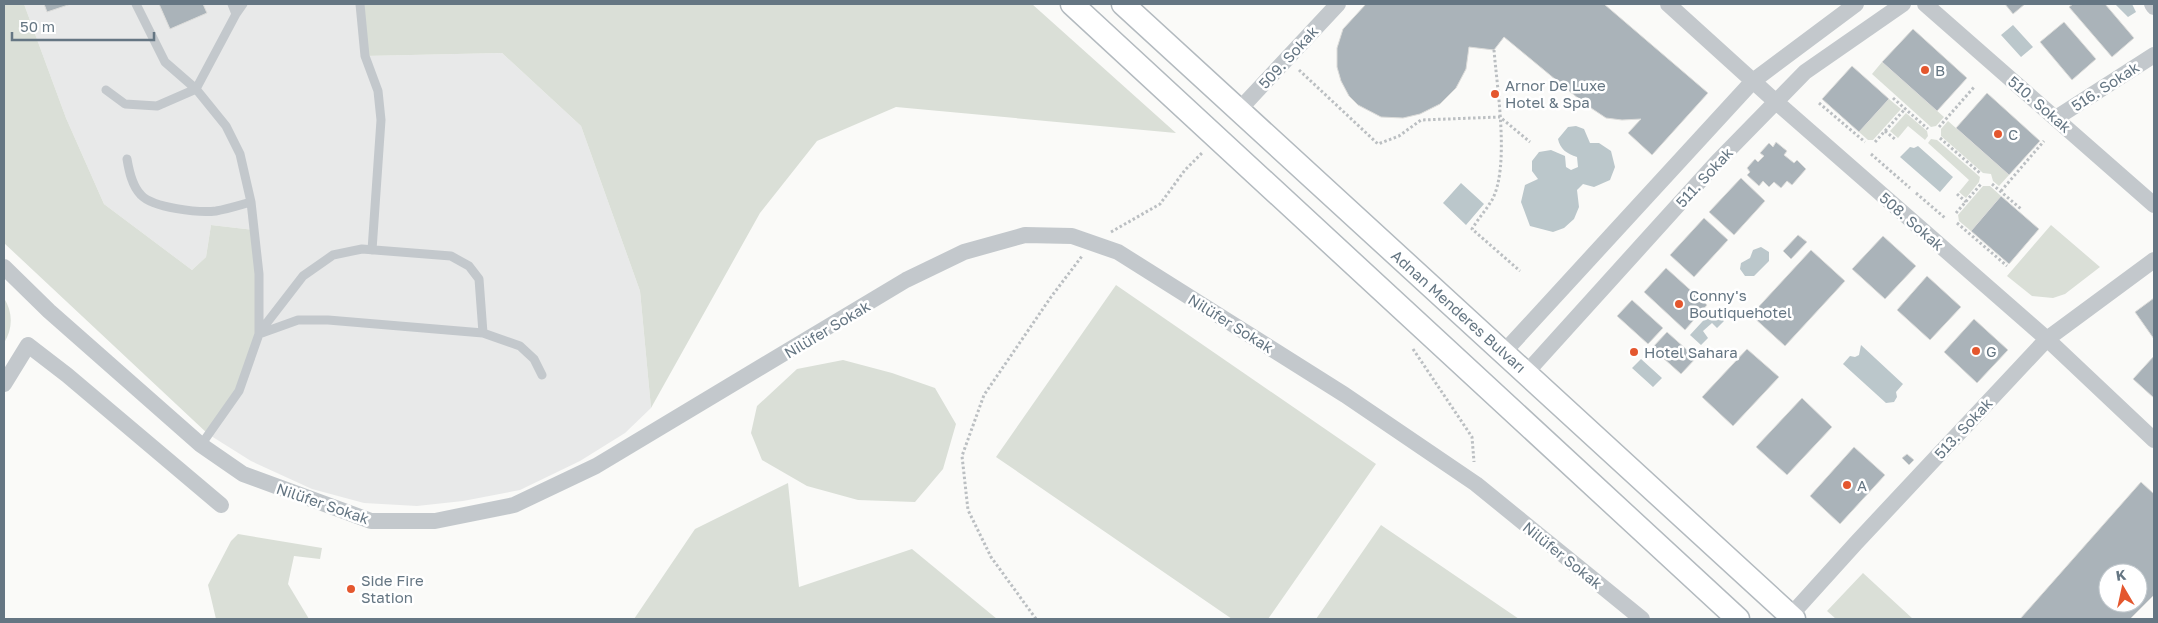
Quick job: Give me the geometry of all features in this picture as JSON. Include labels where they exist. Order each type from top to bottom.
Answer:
[{"type":"main road","points":[[1072,4],[1738,619]]},
{"type":"main road","name":"Adnan Menderes Bulvarı","points":[[1123,4],[1238,111],[1527,372],[1792,618]]},
{"type":"street","name":"509. Sokak","points":[[1238,111],[1338,4]]},
{"type":"street","name":"508. Sokak","points":[[1668,4],[1775,101],[2047,339],[2154,440]]},
{"type":"street","name":"511. Sokak","points":[[1504,352],[1753,81],[1856,4]]},
{"type":"street","name":"511. Sokak","points":[[1527,372],[1692,189],[1775,101],[1805,72],[1902,4]]},
{"type":"street","name":"510. Sokak","points":[[1925,4],[2154,205]]},
{"type":"street","name":"516. Sokak","points":[[2056,118],[2154,54]]},
{"type":"street","name":"Nilüfer Sokak","points":[[4,267],[49,311],[200,445],[243,474],[371,521],[435,521],[514,505],[596,466],[906,280],[964,252],[1025,235],[1072,236],[1118,252],[1345,394],[1476,484],[1642,619]]},
{"type":"street","name":"513. Sokak","points":[[1792,618],[1856,543],[2047,339],[2154,260]]},
{"type":"street","points":[[4,384],[28,345],[67,375],[221,505]]},
{"type":"lane","points":[[136,4],[165,62],[196,89],[226,126],[240,154],[251,202],[259,274],[258,334],[239,391],[200,445]]},
{"type":"lane","points":[[232,4],[236,14]]},
{"type":"lane","points":[[106,90],[125,104],[157,106],[196,89],[243,4]]},
{"type":"lane","points":[[360,4],[365,56],[378,91],[381,120],[372,250]]},
{"type":"lane","points":[[127,159],[130,175],[141,195],[158,205],[216,211],[251,202]]},
{"type":"lane","points":[[258,334],[303,276],[333,254],[362,249],[451,256],[469,266],[479,279],[483,333]]},
{"type":"lane","points":[[258,334],[298,320],[328,320],[483,333],[520,346],[534,359],[542,375]]},
{"type":"path","points":[[1494,50],[1500,117],[1501,171],[1493,199],[1472,229],[1520,271]]},
{"type":"path","points":[[1297,68],[1378,144],[1399,136],[1421,120],[1500,117],[1530,142]]},
{"type":"path","points":[[1939,127],[1975,86]]},
{"type":"path","points":[[1893,98],[1928,129]]},
{"type":"path","points":[[1819,103],[1865,142]]},
{"type":"path","points":[[1876,142],[1905,109]]},
{"type":"path","points":[[1885,131],[1896,140]]},
{"type":"path","points":[[1036,619],[991,557],[968,510],[962,456],[984,395],[1051,297],[1092,243],[1160,204],[1185,170],[1218,138]]},
{"type":"path","points":[[1940,138],[1981,174]]},
{"type":"path","points":[[2001,191],[2044,141]]},
{"type":"path","points":[[1871,154],[1910,188]]},
{"type":"path","points":[[1956,213],[1981,184]]},
{"type":"path","points":[[1992,184],[2021,209]]},
{"type":"path","points":[[1916,193],[1945,218]]},
{"type":"path","points":[[1957,194],[1966,202]]},
{"type":"path","points":[[1957,223],[2007,266]]},
{"type":"path","points":[[1412,348],[1472,437],[1476,484]]},
{"type":"shaded area","points":[[4,4],[24,4],[66,118],[104,204],[192,270],[206,257],[211,225],[254,230],[259,334],[239,391],[208,434],[4,243]]},
{"type":"shaded area","points":[[24,4],[360,4],[365,56],[502,53],[581,126],[640,291],[651,408],[625,433],[580,461],[520,490],[463,501],[417,506],[364,503],[312,489],[251,461],[208,434],[254,230],[211,225],[206,257],[192,270],[104,204],[66,118]]},
{"type":"shaded area","points":[[360,4],[1032,4],[1176,133],[896,107],[817,141],[760,213],[651,408],[640,291],[581,126],[502,53],[365,56]]},
{"type":"shaded area","points":[[2115,4],[2132,4],[2136,12],[2128,17]]},
{"type":"shaded area","points":[[2013,25],[2033,47],[2021,57],[2001,35]]},
{"type":"shaded area","points":[[1882,62],[1944,117],[1936,126],[1931,127],[1872,74]]},
{"type":"shaded area","points":[[1889,99],[1901,109],[1873,140],[1868,140],[1859,132]]},
{"type":"shaded area","points":[[1906,113],[1927,131],[1928,136],[1925,140],[1908,126],[1898,138],[1890,131]]},
{"type":"shaded area","points":[[1948,121],[2009,175],[1999,186],[1993,181],[1991,174],[1983,173],[1941,136],[1941,129]]},
{"type":"shaded area","points":[[1576,126],[1584,129],[1590,143],[1599,143],[1611,151],[1615,167],[1610,180],[1594,187],[1583,184],[1577,190],[1579,207],[1574,219],[1564,228],[1553,232],[1530,226],[1521,202],[1525,185],[1538,179],[1532,171],[1532,161],[1539,152],[1551,150],[1565,156],[1566,167],[1571,170],[1578,167],[1577,157],[1564,151],[1558,139],[1568,127]]},
{"type":"shaded area","points":[[1931,139],[1937,140],[1980,177],[1979,182],[1966,198],[1959,192],[1969,180],[1928,143]]},
{"type":"shaded area","points":[[1918,146],[1953,177],[1940,192],[1900,157],[1910,147]]},
{"type":"shaded area","points":[[1461,183],[1484,204],[1466,225],[1443,203]]},
{"type":"shaded area","points":[[1983,186],[1990,186],[2001,196],[1971,231],[1959,221],[1958,215]]},
{"type":"shaded area","points":[[2051,225],[2100,267],[2065,294],[2053,298],[2032,296],[2007,276]]},
{"type":"shaded area","points":[[1761,247],[1769,252],[1769,261],[1754,276],[1745,276],[1740,269],[1741,263],[1750,258],[1753,250]]},
{"type":"shaded area","points":[[1116,285],[1376,464],[1268,619],[1232,619],[996,457]]},
{"type":"shaded area","points":[[4,298],[11,320],[9,332],[4,343]]},
{"type":"shaded area","points":[[1713,310],[1724,321],[1717,328],[1712,323],[1703,331],[1708,338],[1701,345],[1690,335]]},
{"type":"shaded area","points":[[1861,345],[1903,384],[1896,392],[1897,397],[1894,402],[1886,403],[1843,364],[1850,356],[1855,357],[1859,355]]},
{"type":"shaded area","points":[[1641,359],[1662,378],[1653,387],[1632,368]]},
{"type":"shaded area","points":[[843,360],[892,373],[935,388],[956,424],[943,469],[915,502],[858,500],[807,486],[762,460],[751,433],[757,406],[797,369]]},
{"type":"shaded area","points":[[788,483],[799,587],[912,549],[997,619],[634,619],[695,529]]},
{"type":"shaded area","points":[[1381,525],[1519,619],[1316,619]]},
{"type":"shaded area","points":[[238,534],[322,548],[320,559],[294,556],[288,584],[309,619],[216,619],[208,585],[231,541]]},
{"type":"shaded area","points":[[1863,573],[1913,619],[1836,619],[1827,611]]},
{"type":"building","points":[[44,4],[71,4],[47,12]]},
{"type":"building","points":[[159,4],[203,4],[207,13],[170,29]]},
{"type":"building","name":"Arnor De Luxe Hotel & Spa","points":[[1366,4],[1604,4],[1708,93],[1652,155],[1628,133],[1641,119],[1622,120],[1606,118],[1585,104],[1504,37],[1494,50],[1469,47],[1466,69],[1456,88],[1440,104],[1420,114],[1403,118],[1381,117],[1358,105],[1349,96],[1341,81],[1337,67],[1337,48],[1343,29]]},
{"type":"building","points":[[2005,4],[2025,4],[2013,14]]},
{"type":"building","points":[[2073,4],[2105,4],[2134,38],[2112,57],[2069,7]]},
{"type":"building","points":[[2064,22],[2096,59],[2072,80],[2040,42]]},
{"type":"building","name":"B","points":[[1913,29],[1967,78],[1937,111],[1882,62]]},
{"type":"building","points":[[1852,66],[1889,99],[1859,132],[1822,99]]},
{"type":"building","name":"C","points":[[1987,93],[2040,141],[2009,175],[1956,128]]},
{"type":"building","points":[[1776,142],[1787,151],[1784,155],[1794,163],[1797,160],[1806,169],[1792,185],[1787,181],[1781,188],[1774,182],[1769,187],[1763,181],[1759,186],[1747,175],[1750,172],[1747,168],[1755,159],[1758,162],[1764,156],[1760,153],[1769,143],[1773,147]]},
{"type":"building","points":[[1741,178],[1765,201],[1734,235],[1709,212]]},
{"type":"building","points":[[2001,196],[2039,229],[2009,264],[1971,231]]},
{"type":"building","points":[[1704,218],[1728,240],[1694,277],[1670,255]]},
{"type":"building","points":[[1798,235],[1807,242],[1791,259],[1783,251]]},
{"type":"building","points":[[1883,236],[1916,266],[1885,299],[1852,269]]},
{"type":"building","points":[[1811,250],[1845,281],[1785,346],[1751,315]]},
{"type":"building","points":[[1666,268],[1707,305],[1685,330],[1644,292]]},
{"type":"building","points":[[1927,276],[1961,307],[1930,340],[1897,310]]},
{"type":"building","points":[[2154,298],[2154,339],[2135,312]]},
{"type":"building","points":[[1632,300],[1663,328],[1648,344],[1617,316]]},
{"type":"building","name":"G","points":[[1974,319],[2008,350],[1977,383],[1944,352]]},
{"type":"building","points":[[1667,332],[1696,358],[1681,374],[1652,348]]},
{"type":"building","points":[[1747,349],[1779,377],[1733,426],[1702,397]]},
{"type":"building","points":[[2154,356],[2154,398],[2133,379]]},
{"type":"building","points":[[1802,398],[1832,427],[1787,475],[1756,447]]},
{"type":"building","name":"A","points":[[1854,447],[1885,475],[1840,524],[1810,496]]},
{"type":"building","points":[[1907,454],[1914,460],[1909,465],[1902,458]]},
{"type":"building","points":[[2141,482],[2154,494],[2154,595],[2148,601],[2148,563],[2098,563],[2098,613],[2136,613],[2130,619],[2020,619]]},
{"type":"place","name":"B","points":[[1925,70]]},
{"type":"place","name":"Arnor De Luxe Hotel & Spa","points":[[1495,94]]},
{"type":"place","name":"C","points":[[1998,134]]},
{"type":"place","name":"Conny's Boutiquehotel","points":[[1679,304]]},
{"type":"place","name":"G","points":[[1976,351]]},
{"type":"place","name":"Hotel Sahara","points":[[1634,352]]},
{"type":"place","name":"A","points":[[1847,485]]},
{"type":"place","name":"Side Fire Station","points":[[351,589]]}]
